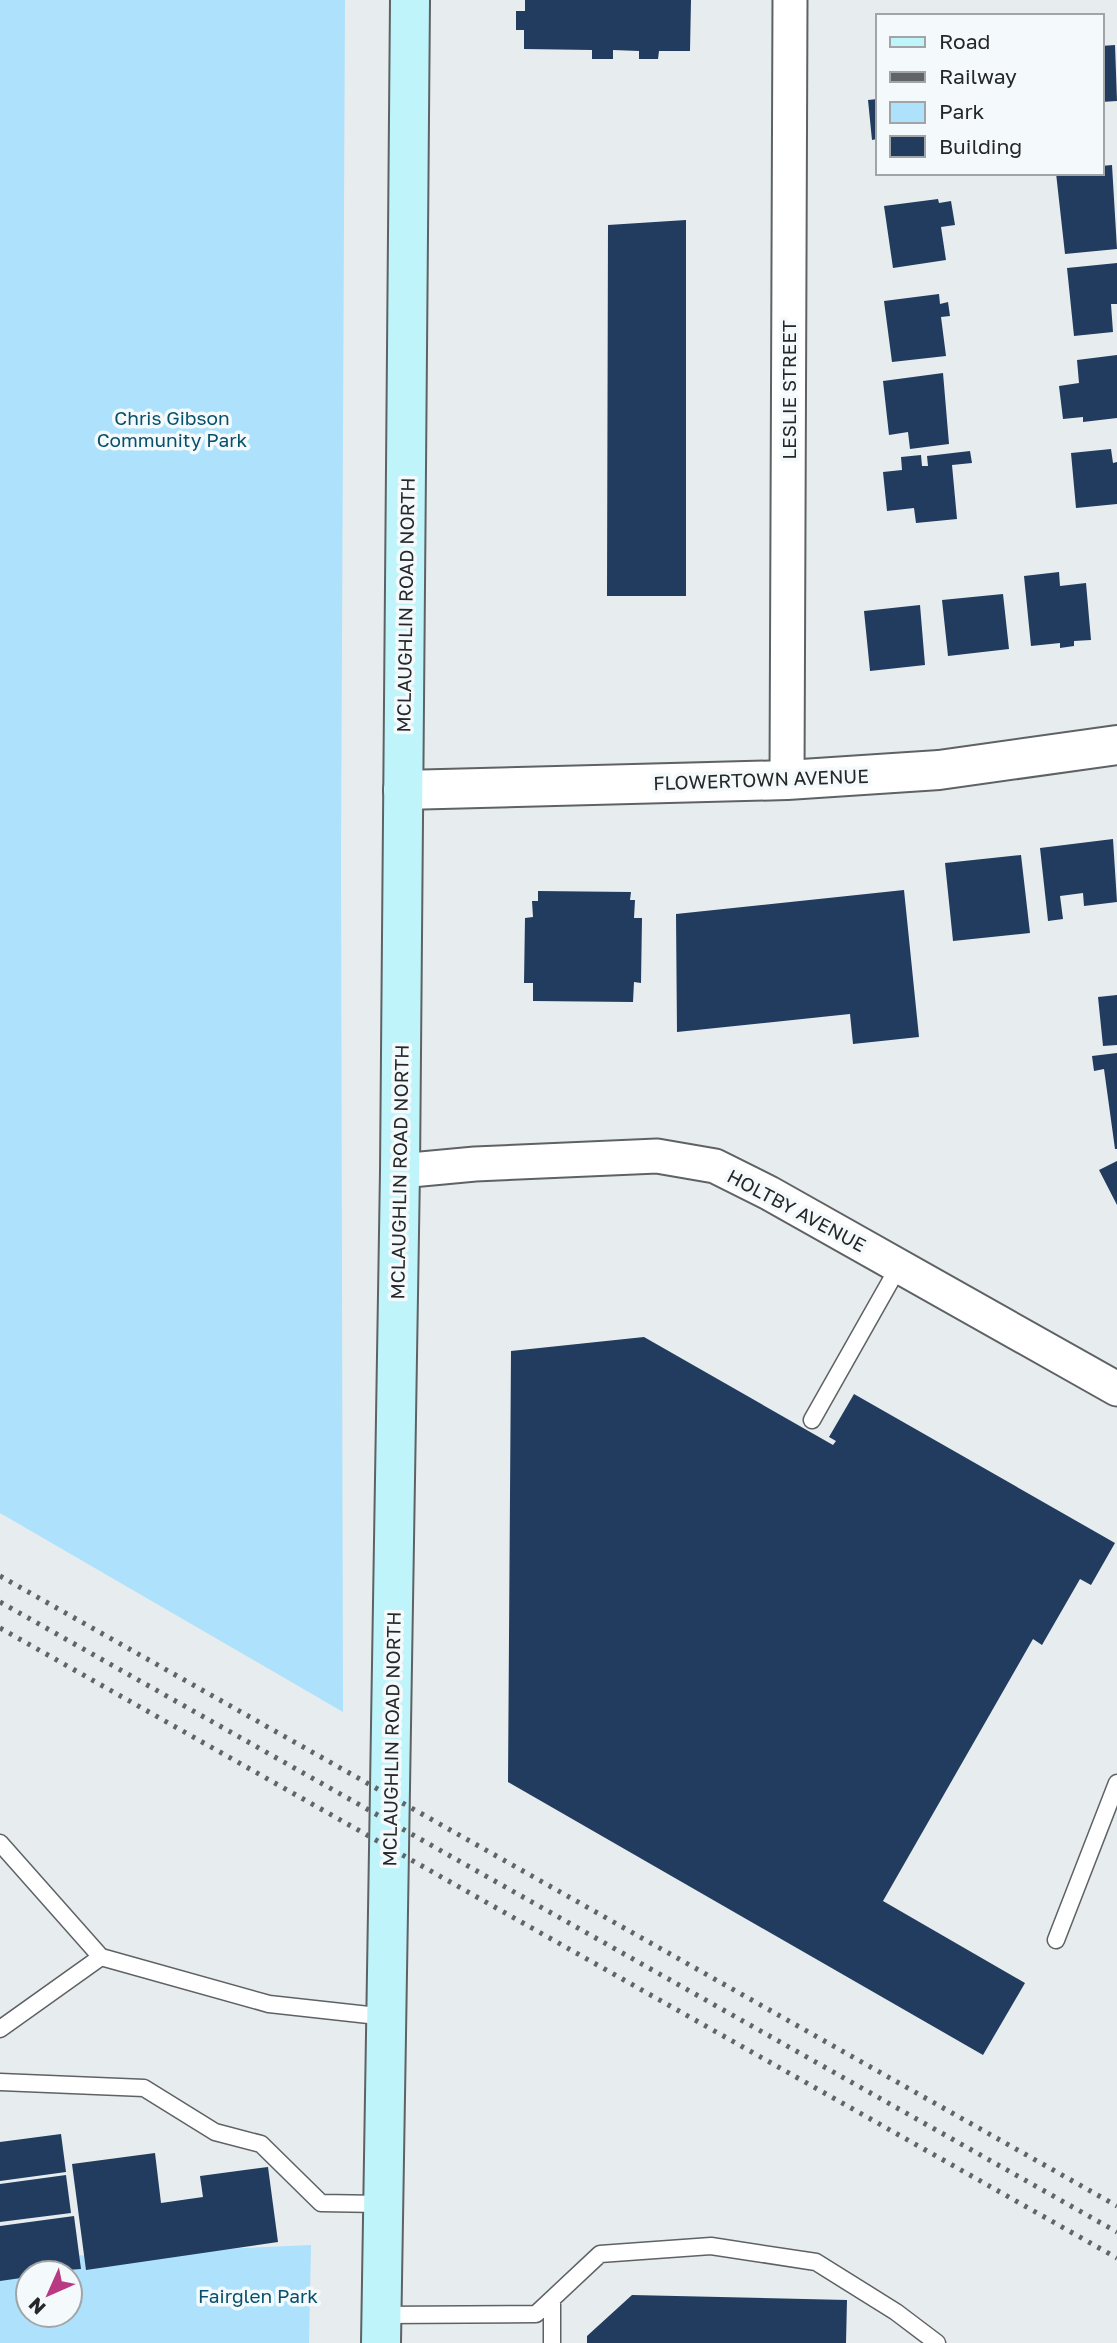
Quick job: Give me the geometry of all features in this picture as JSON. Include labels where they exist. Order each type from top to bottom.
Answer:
[{"type":"main road","name":"MCLAUGHLIN ROAD NORTH","points":[[381,2329],[400,1171],[410,0]]},
{"type":"street","name":"LESLIE STREET","points":[[787,780],[790,0]]},
{"type":"street","name":"FLOWERTOWN AVENUE","points":[[403,790],[787,780],[939,770],[1117,745]]},
{"type":"street","name":"HOLTBY AVENUE","points":[[400,1171],[475,1164],[657,1156],[715,1166],[1117,1389]]},
{"type":"lane","points":[[812,1420],[899,1266]]},
{"type":"lane","points":[[1056,1940],[1117,1783]]},
{"type":"lane","points":[[0,1843],[101,1957],[269,2004],[387,2017]]},
{"type":"lane","points":[[0,2029],[101,1957]]},
{"type":"lane","points":[[0,2081],[144,2088],[215,2132],[261,2144],[321,2203],[381,2204]]},
{"type":"lane","points":[[381,2329],[536,2314],[600,2255],[711,2246],[816,2262],[896,2312],[937,2343]]},
{"type":"lane","points":[[552,2299],[552,2343]]},
{"type":"green space","name":"Chris Gibson Community Park","points":[[0,0],[345,0],[341,856],[343,1712],[0,1513]]},
{"type":"green space","name":"Fairglen Park","points":[[311,2245],[309,2343],[0,2343],[0,2259]]},
{"type":"building","points":[[525,0],[691,0],[690,51],[659,51],[658,59],[639,59],[639,51],[613,50],[613,59],[592,59],[592,50],[524,49],[524,30],[516,30],[516,11],[525,11]]},
{"type":"building","points":[[1115,45],[1117,101],[1103,102],[1103,46]]},
{"type":"building","points":[[876,99],[876,139],[872,140],[868,100]]},
{"type":"building","points":[[1112,165],[1117,249],[1065,254],[1056,175],[1103,175],[1103,166]]},
{"type":"building","points":[[938,199],[939,203],[951,201],[955,225],[941,227],[946,260],[893,268],[884,206]]},
{"type":"building","points":[[686,220],[686,596],[607,596],[608,225]]},
{"type":"building","points":[[1117,263],[1117,304],[1111,304],[1113,332],[1074,336],[1067,268]]},
{"type":"building","points":[[939,294],[940,304],[948,302],[950,316],[941,317],[946,356],[892,362],[884,301]]},
{"type":"building","points":[[1117,355],[1117,418],[1083,422],[1083,417],[1063,419],[1059,386],[1079,383],[1077,360]]},
{"type":"building","points":[[943,373],[949,444],[910,449],[908,432],[889,435],[883,381]]},
{"type":"building","points":[[1111,449],[1113,463],[1117,462],[1117,504],[1076,508],[1071,453]]},
{"type":"building","points":[[970,451],[972,463],[952,465],[957,519],[916,523],[914,508],[887,511],[883,472],[902,470],[901,457],[921,455],[922,466],[928,466],[927,456]]},
{"type":"building","points":[[1059,572],[1060,586],[1086,583],[1091,640],[1074,641],[1074,646],[1060,648],[1060,643],[1031,646],[1024,576]]},
{"type":"building","points":[[1003,594],[1009,649],[948,656],[942,600]]},
{"type":"building","points":[[920,605],[925,665],[870,671],[864,611]]},
{"type":"building","points":[[1113,839],[1117,902],[1084,906],[1083,893],[1060,896],[1063,919],[1048,921],[1040,848]]},
{"type":"building","points":[[1021,855],[1030,933],[953,941],[945,863]]},
{"type":"building","points":[[904,890],[919,1037],[853,1044],[850,1014],[677,1032],[676,914]]},
{"type":"building","points":[[538,891],[631,892],[630,900],[635,900],[634,918],[642,918],[641,983],[634,982],[633,1002],[533,1001],[533,983],[524,983],[525,918],[533,917],[532,901],[538,901]]},
{"type":"building","points":[[1117,995],[1117,1045],[1103,1046],[1098,997]]},
{"type":"building","points":[[1117,1053],[1115,1149],[1104,1069],[1094,1071],[1092,1056]]},
{"type":"building","points":[[1117,1161],[1117,1205],[1099,1170]]},
{"type":"building","points":[[644,1337],[833,1445],[836,1441],[829,1437],[854,1394],[1115,1543],[1091,1585],[1080,1579],[1042,1645],[1033,1639],[883,1901],[1025,1983],[983,2055],[508,1782],[511,1351]]},
{"type":"building","points":[[61,2134],[66,2172],[0,2181],[0,2142]]},
{"type":"building","points":[[155,2153],[161,2203],[203,2197],[200,2176],[268,2167],[278,2242],[86,2270],[72,2164]]},
{"type":"building","points":[[66,2175],[71,2213],[0,2222],[0,2184]]},
{"type":"building","points":[[74,2216],[80,2259],[14,2259],[14,2279],[0,2281],[0,2226]]},
{"type":"building","points":[[632,2295],[847,2300],[846,2343],[587,2343],[587,2336]]},
{"type":"railway","points":[[0,1576],[1117,2206]]},
{"type":"railway","points":[[0,1602],[1117,2232]]},
{"type":"railway","points":[[0,1628],[1117,2258]]}]
